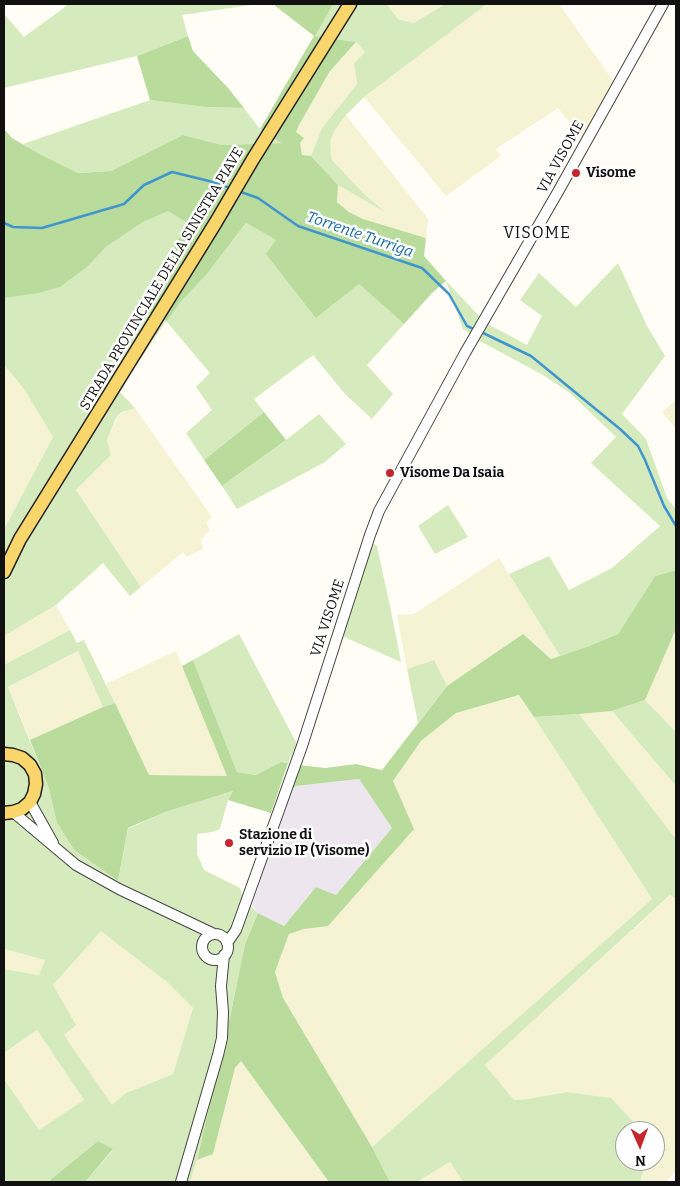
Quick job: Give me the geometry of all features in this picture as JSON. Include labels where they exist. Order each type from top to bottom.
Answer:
[{"type":"main road","name":"STRADA PROVINCIALE DELLA SINISTRA PIAVE","points":[[4,572],[20,539],[350,4]]},
{"type":"main road","points":[[4,745],[8,754],[22,758],[30,765],[35,774],[36,784],[30,802],[22,809],[8,813]]},
{"type":"street","name":"VIA VISOME","points":[[227,943],[236,930],[302,746],[379,511],[472,341],[663,4]]},
{"type":"street","points":[[30,802],[57,850]]},
{"type":"street","points":[[8,813],[76,866],[184,920],[224,937],[227,943],[228,948],[224,955],[221,986],[223,1012],[220,1047],[181,1182]]},
{"type":"street","points":[[202,944],[206,937],[229,929],[240,917]]},
{"type":"street","points":[[184,920],[202,944],[204,952],[211,959],[221,986]]},
{"type":"street","points":[[211,959],[218,959],[224,955]]},
{"type":"shaded area","points":[[387,4],[445,4],[414,23],[398,19]]},
{"type":"shaded area","points":[[487,4],[559,4],[614,82],[582,138],[558,108],[496,149],[501,156],[446,196],[364,97]]},
{"type":"shaded area","points":[[356,42],[365,52],[354,63],[357,84],[322,128],[311,156],[302,155],[296,132],[299,125],[330,71]]},
{"type":"shaded area","points":[[346,115],[428,219],[426,238],[363,219],[349,212],[337,202],[338,185],[382,210],[330,159],[329,141]]},
{"type":"shaded area","points":[[4,365],[24,389],[53,437],[4,529]]},
{"type":"shaded area","points":[[676,400],[676,429],[662,412]]},
{"type":"shaded area","points":[[135,408],[212,517],[206,523],[210,530],[201,539],[203,549],[186,557],[183,552],[141,587],[76,490],[111,455],[107,440],[118,415]]},
{"type":"shaded area","points":[[499,558],[560,656],[551,659],[523,634],[447,686],[434,660],[407,669],[397,615],[414,614]]},
{"type":"shaded area","points":[[56,605],[70,630],[4,665],[4,636]]},
{"type":"shaded area","points":[[676,629],[676,732],[645,700]]},
{"type":"shaded area","points":[[79,651],[103,707],[30,740],[8,687]]},
{"type":"shaded area","points":[[176,651],[228,776],[149,775],[106,684]]},
{"type":"shaded area","points":[[520,695],[652,899],[372,1147],[283,998],[275,972],[289,934],[304,929],[414,829],[393,781],[421,741],[456,713]]},
{"type":"shaded area","points":[[612,711],[676,786],[676,839],[579,714]]},
{"type":"shaded area","points":[[359,779],[392,828],[336,895],[316,887],[284,926],[258,913],[252,906],[288,794],[296,786]]},
{"type":"shaded area","points":[[671,895],[676,899],[676,1171],[666,1182],[640,1182],[643,1171],[665,1171],[665,1121],[633,1121],[611,1098],[567,1092],[514,1100],[485,1065]]},
{"type":"shaded area","points":[[101,930],[167,982],[193,1008],[173,1074],[126,1093],[112,1106],[64,1035],[53,985]]},
{"type":"shaded area","points":[[4,949],[45,960],[39,975],[4,969]]},
{"type":"shaded area","points":[[37,1030],[84,1100],[39,1131],[4,1079],[4,1053]]},
{"type":"shaded area","points":[[241,1061],[329,1182],[190,1182],[197,1160],[213,1154],[235,1068]]},
{"type":"shaded area","points":[[450,1162],[463,1182],[417,1182]]},
{"type":"green space","points":[[69,4],[258,4],[182,15],[188,36],[137,56],[4,88],[4,14],[24,37]]},
{"type":"green space","points":[[273,4],[333,4],[315,36],[356,42],[330,71],[299,125],[296,132],[304,138],[300,143],[302,155],[311,156],[338,185],[337,202],[349,212],[363,219],[426,238],[424,256],[446,281],[432,293],[404,324],[359,284],[316,318],[266,254],[276,240],[246,223],[207,274],[179,304],[167,321],[148,312],[164,270],[186,222],[168,211],[143,222],[106,247],[87,267],[60,287],[38,293],[4,298],[4,129],[12,138],[78,173],[111,171],[183,135],[222,145],[282,143],[260,129],[314,36]]},
{"type":"green space","points":[[333,4],[387,4],[398,19],[414,23],[445,4],[487,4],[364,97],[346,115],[335,130],[330,141],[331,159],[364,194],[385,212],[338,185],[311,156],[322,128],[357,84],[354,63],[365,52],[356,42],[314,36]]},
{"type":"green space","points":[[188,36],[193,51],[244,108],[205,107],[150,100],[137,56]]},
{"type":"green space","points":[[150,100],[205,107],[244,108],[260,129],[284,143],[222,145],[183,135],[111,171],[78,173],[23,144]]},
{"type":"green space","points":[[168,210],[186,222],[164,270],[167,320],[207,274],[246,223],[276,240],[317,317],[359,284],[404,324],[367,365],[393,394],[372,419],[345,394],[313,355],[254,399],[264,412],[204,460],[186,433],[212,410],[196,387],[210,373],[166,321],[119,391],[135,408],[122,412],[115,420],[107,440],[111,455],[76,490],[141,587],[130,596],[103,563],[56,605],[4,636],[4,529],[53,437],[24,389],[4,365],[4,298],[87,267],[106,247],[143,222]]},
{"type":"green space","points":[[618,263],[647,326],[665,356],[622,414],[646,439],[667,498],[676,509],[676,570],[655,576],[618,634],[560,656],[509,574],[549,556],[569,590],[612,568],[660,526],[591,463],[616,437],[570,393],[543,375],[478,340],[463,329],[446,281],[486,323],[527,345],[542,316],[520,300],[539,273],[576,307]]},
{"type":"green space","points":[[264,412],[286,440],[222,486],[204,460]]},
{"type":"green space","points":[[319,414],[346,444],[325,462],[237,509],[222,486]]},
{"type":"green space","points":[[448,505],[468,537],[435,554],[418,526]]},
{"type":"green space","points":[[374,544],[377,546],[401,662],[342,636],[371,546]]},
{"type":"green space","points":[[676,570],[676,629],[645,700],[612,711],[534,717],[519,695],[456,713],[421,741],[393,781],[414,829],[328,926],[304,929],[289,934],[275,972],[283,998],[372,1147],[390,1182],[329,1182],[241,1061],[235,1068],[213,1154],[197,1160],[245,944],[258,913],[284,926],[316,887],[336,895],[392,828],[359,779],[296,786],[288,794],[299,765],[325,768],[356,764],[382,770],[447,686],[523,634],[551,659],[618,634],[655,576]]},
{"type":"green space","points":[[70,630],[77,643],[84,640],[115,703],[103,707],[78,651],[8,687],[49,789],[57,823],[74,850],[118,881],[128,829],[165,812],[233,791],[228,800],[220,829],[197,834],[197,854],[204,870],[240,888],[243,898],[258,913],[245,944],[213,1093],[190,1182],[85,1182],[113,1150],[98,1141],[50,1180],[52,1182],[4,1182],[4,1079],[39,1130],[84,1100],[37,1030],[4,1053],[4,969],[39,975],[45,960],[4,949],[4,665]],"holes":[[[101,931],[167,982],[193,1008],[173,1074],[126,1093],[112,1105],[64,1035],[76,1025],[53,985]]]},
{"type":"green space","points":[[239,634],[297,744],[288,763],[281,762],[256,775],[237,772],[193,660]]},
{"type":"green space","points":[[193,660],[237,772],[256,775],[281,762],[288,763],[271,813],[228,800],[233,791],[165,812],[128,828],[118,881],[74,850],[57,823],[49,789],[30,740],[115,703],[149,775],[227,776],[182,666]]},
{"type":"green space","points":[[434,660],[447,686],[418,723],[407,669]]},
{"type":"green space","points":[[645,700],[676,732],[676,786],[612,711]]},
{"type":"green space","points":[[579,714],[676,839],[676,899],[670,895],[485,1065],[514,1100],[567,1092],[611,1098],[633,1121],[615,1121],[615,1171],[643,1171],[640,1182],[463,1182],[450,1162],[417,1182],[390,1182],[372,1147],[652,899],[534,717]]},
{"type":"green space","points":[[98,1141],[113,1149],[85,1182],[52,1182],[50,1180]]},
{"type":"waterway","name":"Torrente Turriga","points":[[4,223],[13,227],[42,228],[124,204],[144,185],[172,172],[230,188]]},
{"type":"waterway","name":"Torrente Turriga","points":[[238,191],[258,198],[298,226],[422,268],[449,294],[467,326],[476,330]]},
{"type":"waterway","name":"Torrente Turriga","points":[[481,332],[531,356],[638,446],[664,506],[676,526]]},
{"type":"place","name":"Visome","points":[[576,173]]},
{"type":"place","name":"Visome Da Isaia","points":[[390,473]]},
{"type":"place","name":"Stazione di servizio IP (Visome)","points":[[229,843]]},
{"type":"district","name":"VISOME","points":[[537,234]]}]
